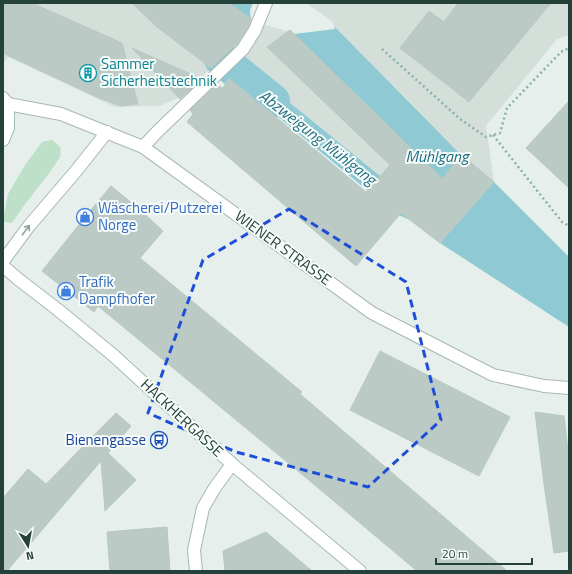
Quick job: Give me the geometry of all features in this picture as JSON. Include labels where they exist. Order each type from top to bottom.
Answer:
[{"type":"street","points":[[143,147],[243,49],[255,30],[266,3]]},
{"type":"street","points":[[3,140],[8,128],[5,101]]},
{"type":"street","name":"WIENER STRASSE","points":[[5,101],[61,114],[143,147],[372,313],[493,375],[544,386],[569,388]]},
{"type":"street","points":[[3,261],[29,226],[107,132]]},
{"type":"street","name":"HACKHERGASSE","points":[[3,266],[113,355],[232,464],[360,571]]},
{"type":"street","points":[[196,571],[194,550],[203,508],[214,489],[232,464]]},
{"type":"path","points":[[382,49],[460,119],[486,137],[500,133],[507,108],[561,52],[569,48]]},
{"type":"path","points":[[492,135],[562,222],[569,226]]},
{"type":"highlighted area","points":[[289,209],[406,282],[441,420],[368,487],[236,452],[148,413],[203,260]]},
{"type":"shaded area","points":[[3,3],[569,3],[569,35],[557,39],[486,126],[494,182],[440,243],[303,114],[242,64],[231,78],[214,66],[178,98],[157,107],[115,107],[8,57],[3,64]]},
{"type":"green space","points":[[52,140],[61,148],[60,157],[12,223],[4,222],[8,194],[25,165],[42,142]]},
{"type":"water","name":"Mühlgang","points":[[229,3],[302,3],[329,21],[461,155],[410,220],[396,214],[231,78],[242,64],[385,180],[412,198],[419,156],[290,30],[250,18]]},
{"type":"water","name":"Mühlgang","points":[[494,182],[569,257],[569,327],[440,243]]},
{"type":"pier","points":[[253,3],[306,3],[330,20],[334,24],[335,29],[294,34],[290,30],[286,31],[251,21],[250,10]]},
{"type":"building","name":"Sammer Sicherheitstechnik","points":[[3,3],[32,3],[122,43],[138,104],[121,106],[99,98],[3,53]]},
{"type":"building","points":[[132,3],[229,3],[251,19],[248,27],[237,44],[211,68],[157,27]]},
{"type":"building","points":[[458,3],[551,3],[469,102],[400,48],[429,11],[444,22]]},
{"type":"building","points":[[290,30],[443,179],[461,154],[494,182],[440,243],[401,213],[356,266],[187,122],[193,114],[190,110],[216,85],[223,88],[229,78],[366,192],[390,165],[267,47]]},
{"type":"building","points":[[132,48],[202,79],[180,99]]},
{"type":"building","points":[[569,101],[569,188],[526,148]]},
{"type":"building","points":[[111,186],[163,231],[140,258],[302,392],[300,394],[507,571],[417,571],[98,306],[94,312],[42,271]]},
{"type":"building","points":[[380,351],[510,417],[479,476],[350,410]]},
{"type":"building","points":[[535,412],[564,416],[569,460],[569,551],[554,553]]},
{"type":"building","points":[[116,413],[131,426],[108,453],[136,480],[105,511],[101,461],[7,571],[3,571],[3,498],[28,469],[46,484]]},
{"type":"building","points":[[167,527],[170,571],[110,571],[107,532]]},
{"type":"building","points":[[266,532],[312,571],[225,571],[223,551]]},
{"type":"waterway","name":"Abzweigung Mühlgang","points":[[221,59],[273,101]]},
{"type":"place","name":"Sammer Sicherheitstechnik","points":[[88,73]]},
{"type":"place","name":"Wäscherei/Putzerei Norge","points":[[85,217]]},
{"type":"place","name":"Trafik Dampfhofer","points":[[66,291]]},
{"type":"place","name":"Bienengasse","points":[[159,440]]}]
